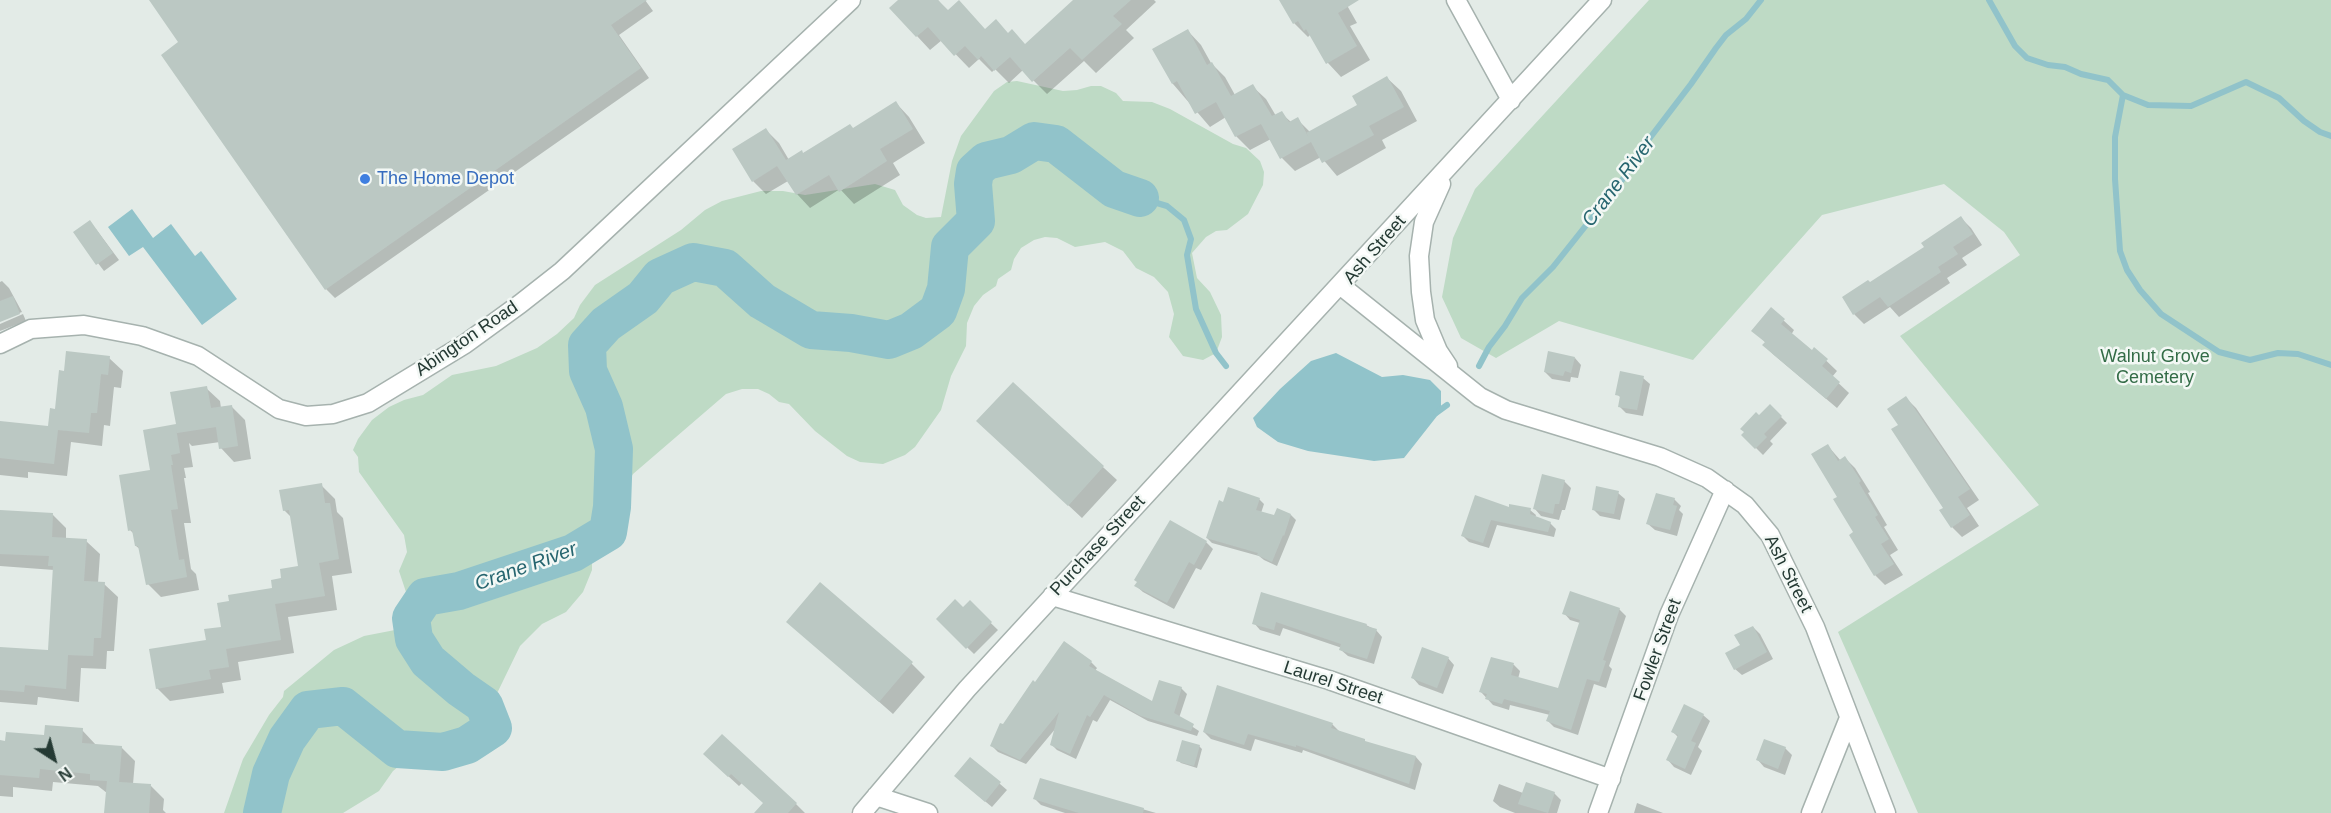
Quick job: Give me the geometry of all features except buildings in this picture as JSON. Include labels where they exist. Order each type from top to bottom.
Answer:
[{"type":"street","name":"Abington Road","points":[[0,344],[31,329],[84,325],[142,336],[198,356],[279,409],[306,416],[333,414],[368,403],[465,344],[562,271],[851,0]]},
{"type":"street","points":[[1456,0],[1511,100]]},
{"type":"street","name":"Ash Street","points":[[1602,0],[1340,285],[1480,397],[1506,410],[1660,457],[1707,478],[1745,505],[1758,519],[1778,549],[1815,627],[1886,813]]},
{"type":"street","name":"Ash Street","points":[[1455,377],[1438,351],[1425,320],[1419,256],[1424,222],[1443,180],[1456,159]]},
{"type":"street","name":"Purchase Street","points":[[862,813],[967,689],[1340,285]]},
{"type":"street","name":"Fowler Street","points":[[1598,813],[1670,615],[1725,490]]},
{"type":"street","name":"Laurel Street","points":[[1052,596],[1329,680],[1611,779]]},
{"type":"street","points":[[1811,813],[1849,718]]},
{"type":"street","points":[[876,796],[928,813]]},
{"type":"green space","name":"Walnut Grove Cemetery","points":[[1649,0],[2331,0],[2331,813],[1918,813],[1838,632],[2039,505],[1900,336],[2020,255],[2004,232],[1944,184],[1822,215],[1693,360],[1559,321],[1496,358],[1461,338],[1442,297],[1453,238],[1475,189]]},
{"type":"green space","points":[[1017,81],[1063,91],[1101,86],[1116,93],[1123,101],[1152,102],[1170,109],[1233,144],[1246,148],[1260,161],[1264,172],[1263,185],[1248,214],[1227,230],[1216,231],[1206,237],[1192,253],[1197,278],[1210,292],[1221,315],[1222,337],[1216,353],[1203,360],[1183,356],[1169,337],[1174,314],[1168,292],[1154,277],[1136,268],[1123,251],[1105,242],[1075,247],[1057,238],[1045,237],[1034,240],[1021,248],[1014,259],[1011,270],[998,279],[996,286],[983,295],[974,306],[967,323],[966,346],[951,376],[941,410],[915,447],[905,455],[883,464],[860,462],[847,456],[815,431],[789,404],[779,402],[758,389],[742,389],[726,394],[633,474],[622,494],[615,531],[592,549],[592,570],[583,592],[566,612],[542,624],[520,646],[486,716],[470,731],[438,740],[419,750],[393,771],[379,791],[343,813],[224,813],[243,759],[269,715],[283,697],[284,691],[334,650],[364,636],[395,630],[409,616],[407,595],[399,571],[407,552],[404,535],[359,472],[358,457],[353,450],[372,420],[389,407],[423,395],[452,375],[496,366],[537,348],[574,318],[580,305],[595,285],[681,230],[705,210],[722,201],[761,191],[783,191],[805,195],[875,184],[895,190],[903,205],[917,215],[926,218],[941,217],[952,161],[961,136],[994,91],[1007,82]]},
{"type":"water","points":[[132,209],[153,238],[171,224],[195,256],[201,251],[237,299],[202,325],[143,247],[129,256],[108,227]]},
{"type":"water","points":[[1336,353],[1382,377],[1403,375],[1430,380],[1441,391],[1441,411],[1404,458],[1374,461],[1308,451],[1278,442],[1257,427],[1253,418],[1280,389],[1311,361]]},
{"type":"waterway","name":"Crane River","points":[[1479,366],[1522,298],[1553,267],[1626,175],[1643,147],[1726,35],[1746,19],[1761,0]]},
{"type":"waterway","name":"Crane River","points":[[1989,0],[2015,46],[2027,58],[2108,80],[2123,95],[2148,105],[2191,106],[2246,82],[2279,98],[2304,121],[2320,132],[2331,136]]},
{"type":"waterway","points":[[2123,95],[2115,137],[2115,179],[2120,251],[2127,270],[2140,290],[2161,314],[2219,352],[2250,360],[2278,353],[2298,354],[2331,365]]},
{"type":"waterway","name":"Crane River","points":[[262,813],[271,774],[287,739],[308,710],[343,706],[397,749],[443,752],[467,745],[493,728],[484,705],[428,661],[414,639],[411,618],[425,597],[459,591],[573,553],[608,532],[612,507],[614,449],[604,407],[588,371],[587,345],[606,324],[643,298],[660,277],[693,262],[725,268],[762,301],[811,330],[851,333],[889,340],[911,331],[938,311],[946,289],[950,247],[976,221],[973,184],[975,171],[986,161],[1011,155],[1034,141],[1056,144],[1114,189],[1140,198]]},
{"type":"waterway","name":"Crane River","points":[[1140,198],[1167,206],[1184,220],[1191,239],[1187,255],[1196,309],[1216,353],[1226,366]]},
{"type":"waterway","name":"Crane River","points":[[1436,413],[1447,405]]},
{"type":"place","name":"The Home Depot","points":[[365,179]]}]
